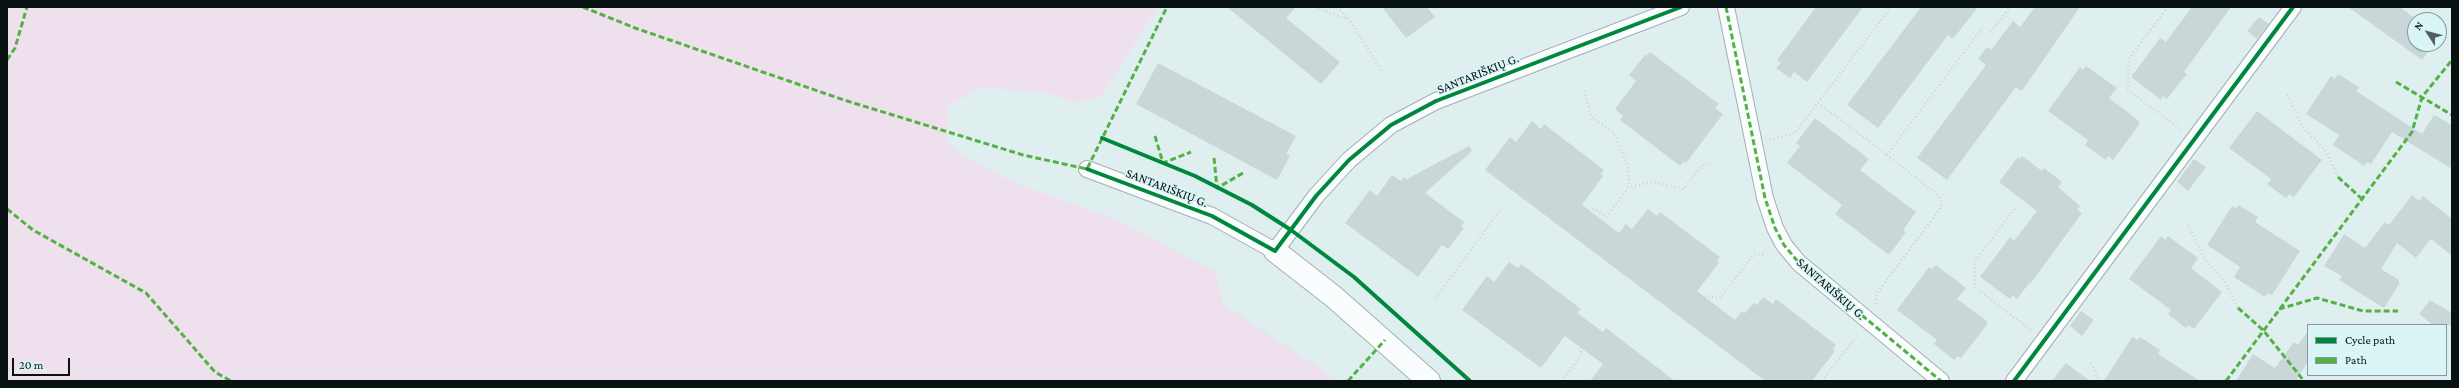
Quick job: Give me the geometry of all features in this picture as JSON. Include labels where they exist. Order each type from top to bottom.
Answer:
[{"type":"main road","name":"SANTARIŠKIŲ G.","points":[[1275,251],[1345,307],[1429,381]]},
{"type":"street","name":"SANTARIŠKIŲ G.","points":[[1087,169],[1212,216],[1275,251],[1316,196],[1344,165],[1391,125],[1436,101],[1681,7]]},
{"type":"street","name":"SANTARIŠKIŲ G.","points":[[1726,7],[1765,198],[1775,228],[1784,245],[1799,263],[1941,381]]},
{"type":"street","points":[[2014,381],[2193,139],[2293,7]]},
{"type":"path","points":[[1314,7],[1350,20]]},
{"type":"path","points":[[1337,7],[1350,20],[1382,72]]},
{"type":"path","points":[[1754,144],[1795,133],[1891,7]]},
{"type":"path","points":[[1991,32],[2010,7]]},
{"type":"path","points":[[2168,7],[2128,60],[2128,90],[2193,139]]},
{"type":"path","points":[[1887,155],[1983,27]]},
{"type":"path","points":[[1584,91],[1591,116],[1613,132],[1628,165],[1629,187],[1606,217],[1595,209],[1589,211]]},
{"type":"path","points":[[2286,95],[2304,129],[2326,150],[2338,177]]},
{"type":"path","points":[[1818,103],[1939,196],[1942,202],[1940,209],[1877,293],[1874,310],[1868,321],[1822,381]]},
{"type":"path","points":[[1629,187],[1653,182],[1684,189],[1701,166],[1712,163]]},
{"type":"path","points":[[2015,209],[1975,261],[1975,288],[2044,340]]},
{"type":"path","points":[[1435,299],[1500,210]]},
{"type":"path","points":[[2188,225],[2204,258],[2224,282],[2238,308]]},
{"type":"path","points":[[1704,296],[1720,298],[1754,254],[1764,255]]},
{"type":"path","points":[[1562,381],[1582,354],[1579,348]]},
{"type":"path","points":[[2091,363],[2100,381]]},
{"type":"shaded area","points":[[7,7],[1158,7],[1101,97],[1076,103],[1045,92],[981,88],[948,106],[947,142],[961,155],[1015,183],[1118,220],[1215,272],[1224,305],[1339,381],[7,381]]},
{"type":"building","points":[[1227,7],[1296,7],[1286,18],[1340,62],[1321,84]]},
{"type":"building","points":[[1382,7],[1427,7],[1435,17],[1406,38]]},
{"type":"building","points":[[1816,7],[1863,7],[1807,82],[1794,72],[1790,78],[1776,68],[1781,63],[1777,60]]},
{"type":"building","points":[[1921,7],[1978,7],[1953,39],[1948,35],[1878,128],[1847,105]]},
{"type":"building","points":[[2035,7],[2080,7],[2024,88],[2021,91],[2016,87],[1947,180],[1917,158],[1986,65],[1978,59],[1987,47],[1991,50],[2013,21],[2020,27]]},
{"type":"building","points":[[2192,7],[2231,7],[2184,72],[2187,74],[2167,99],[2163,96],[2161,100],[2131,77],[2160,38],[2166,42]]},
{"type":"building","points":[[2348,7],[2400,7],[2407,12],[2407,49]]},
{"type":"building","points":[[2259,17],[2269,24],[2257,39],[2247,31]]},
{"type":"building","points":[[1650,52],[1719,104],[1715,108],[1723,114],[1686,163],[1684,161],[1680,166],[1620,120],[1623,116],[1615,109],[1636,81],[1629,75],[1645,55],[1646,56]]},
{"type":"building","points":[[2411,52],[2428,52],[2422,60]]},
{"type":"building","points":[[1158,63],[1296,136],[1286,154],[1290,156],[1277,180],[1136,104]]},
{"type":"building","points":[[2086,66],[2117,88],[2109,98],[2139,121],[2139,125],[2113,160],[2108,156],[2106,160],[2085,145],[2088,140],[2048,111],[2080,67],[2083,70]]},
{"type":"building","points":[[2338,74],[2359,87],[2356,91],[2422,134],[2434,115],[2452,125],[2452,169],[2392,132],[2371,164],[2367,162],[2364,166],[2333,145],[2339,135],[2306,114],[2331,76],[2335,79]]},
{"type":"building","points":[[2257,111],[2322,160],[2294,197],[2289,194],[2286,198],[2267,184],[2271,179],[2229,148]]},
{"type":"building","points":[[1815,118],[1869,159],[1860,170],[1916,212],[1903,230],[1906,232],[1889,255],[1835,214],[1842,205],[1787,163],[1800,146],[1796,143]]},
{"type":"building","points":[[1532,121],[1541,129],[1544,124],[1604,170],[1601,174],[1603,176],[1582,205],[1619,233],[1626,224],[1632,229],[1648,209],[1657,216],[1660,212],[1720,257],[1717,261],[1719,263],[1697,291],[1735,320],[1742,311],[1745,313],[1754,303],[1757,305],[1763,297],[1773,304],[1776,299],[1836,345],[1833,349],[1835,351],[1812,381],[1765,381],[1485,170],[1510,137],[1516,142]]},
{"type":"building","points":[[1469,146],[1472,151],[1425,193],[1464,222],[1461,227],[1464,228],[1448,249],[1442,245],[1418,277],[1345,223],[1370,190],[1377,196],[1392,175],[1401,181],[1404,177],[1407,179]]},
{"type":"building","points":[[2022,156],[2042,171],[2044,168],[2062,182],[2058,187],[2080,206],[2077,210],[2082,213],[2031,283],[2030,282],[2017,299],[2013,295],[2010,299],[1980,277],[2010,237],[2014,241],[2037,211],[1999,182],[2018,157],[2020,159]]},
{"type":"building","points":[[2194,159],[2206,167],[2188,191],[2177,182]]},
{"type":"building","points":[[2412,195],[2419,201],[2423,196],[2452,219],[2452,256],[2431,239],[2416,258],[2397,243],[2381,269],[2399,280],[2399,284],[2384,308],[2339,280],[2342,276],[2324,266],[2344,234],[2365,248],[2385,222],[2389,225]]},
{"type":"building","points":[[2238,205],[2258,217],[2255,222],[2300,251],[2272,295],[2268,293],[2265,297],[2234,277],[2240,267],[2207,245],[2232,206],[2236,209]]},
{"type":"building","points":[[2161,236],[2165,240],[2168,236],[2198,258],[2191,268],[2222,292],[2194,329],[2188,325],[2186,328],[2168,314],[2171,310],[2129,279]]},
{"type":"building","points":[[1509,262],[1518,268],[1521,264],[1581,309],[1577,313],[1603,332],[1606,328],[1675,381],[1590,381],[1603,364],[1565,336],[1541,368],[1462,310],[1487,276],[1494,282]]},
{"type":"building","points":[[1936,265],[1966,288],[1957,299],[1987,321],[1987,325],[1961,358],[1958,356],[1954,360],[1934,344],[1937,340],[1897,310],[1929,267],[1932,269]]},
{"type":"building","points":[[2430,300],[2452,313],[2452,325],[2432,324],[2419,314]]},
{"type":"building","points":[[2081,311],[2094,320],[2082,336],[2070,326]]},
{"type":"building","points":[[2307,332],[2307,363],[2296,381],[2236,381],[2253,354],[2275,368],[2294,342],[2298,345]]},
{"type":"building","points":[[2132,337],[2138,340],[2140,337],[2160,350],[2158,354],[2200,381],[2104,381]]},
{"type":"building","points":[[2066,363],[2090,381],[2052,381]]},
{"type":"marked path","points":[[7,60],[15,48],[27,7]]},
{"type":"marked path","points":[[583,7],[635,28],[844,100],[1023,155],[1087,169],[1167,7]]},
{"type":"marked path","points":[[1726,7],[1765,198],[1775,228],[1784,245],[1799,263],[1941,381]]},
{"type":"marked path","points":[[2226,381],[2412,132],[2422,97],[2452,60]]},
{"type":"marked path","points":[[2396,82],[2452,115]]},
{"type":"marked path","points":[[1155,136],[1163,163],[1191,152]]},
{"type":"marked path","points":[[1214,158],[1217,188],[1243,173]]},
{"type":"marked path","points":[[2338,177],[2362,199]]},
{"type":"marked path","points":[[7,209],[33,230],[146,293],[215,372],[231,381]]},
{"type":"marked path","points":[[2279,309],[2317,298],[2363,311],[2398,311]]},
{"type":"marked path","points":[[2238,308],[2263,330],[2304,381]]},
{"type":"marked path","points":[[1348,381],[1385,340]]},
{"type":"cycle path","points":[[1087,169],[1212,216],[1275,251],[1316,196],[1349,160],[1391,125],[1436,101],[1681,7]]},
{"type":"cycle path","points":[[2014,381],[2293,7]]},
{"type":"cycle path","points":[[1102,138],[1195,176],[1252,205],[1291,230],[1354,277],[1470,381]]}]
